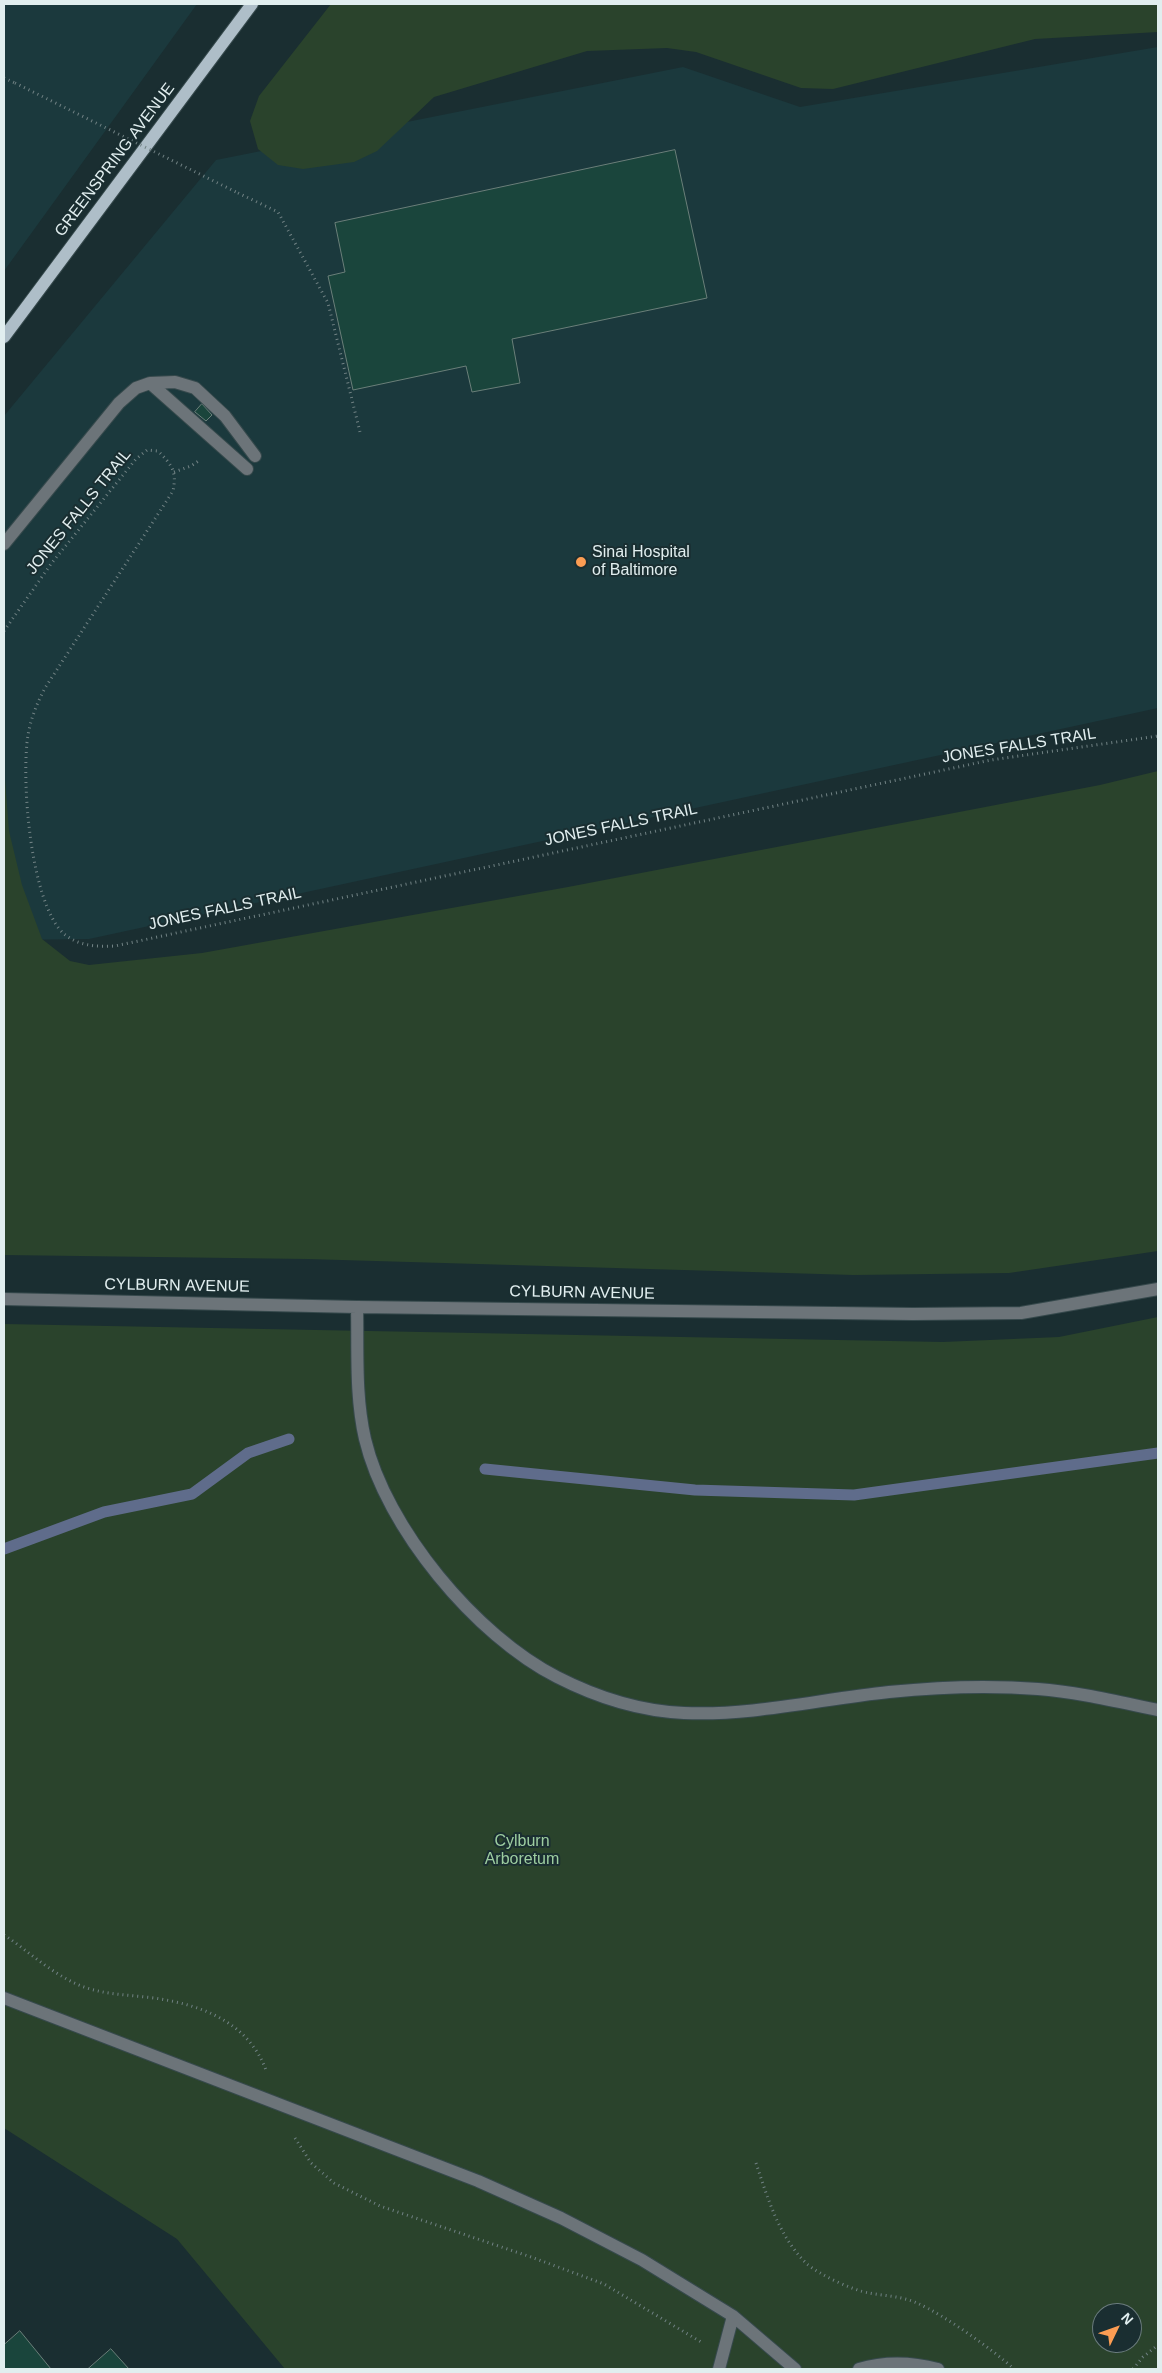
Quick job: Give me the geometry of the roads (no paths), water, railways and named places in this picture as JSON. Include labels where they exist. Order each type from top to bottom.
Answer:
[{"type":"main road","name":"GREENSPRING AVENUE","points":[[4,336],[252,4]]},
{"type":"street","points":[[4,544],[119,403],[136,388],[150,383],[175,382],[194,388],[225,416],[255,456]]},
{"type":"street","points":[[150,383],[247,469]]},
{"type":"street","name":"CYLBURN AVENUE","points":[[4,1299],[358,1307],[913,1314],[1021,1313],[1158,1289]]},
{"type":"street","points":[[358,1307],[358,1396],[366,1441],[383,1488],[409,1537],[440,1579],[475,1616],[513,1648],[555,1676],[597,1695],[642,1708],[682,1713],[729,1713],[890,1692],[955,1688],[1038,1689],[1158,1710]]},
{"type":"street","points":[[4,1998],[486,2185],[561,2218],[642,2260],[733,2316],[795,2369]]},
{"type":"street","points":[[719,2369],[733,2316]]},
{"type":"street","points":[[858,2369],[893,2362],[919,2364],[938,2369]]},
{"type":"waterway","points":[[4,1549],[104,1512],[192,1494],[248,1453],[289,1439]]},
{"type":"waterway","points":[[485,1469],[695,1490],[854,1495],[1158,1453]]},
{"type":"place","name":"Sinai Hospital of Baltimore","points":[[581,562]]},
{"type":"park label","name":"Cylburn Arboretum","points":[[522,1851]]}]
